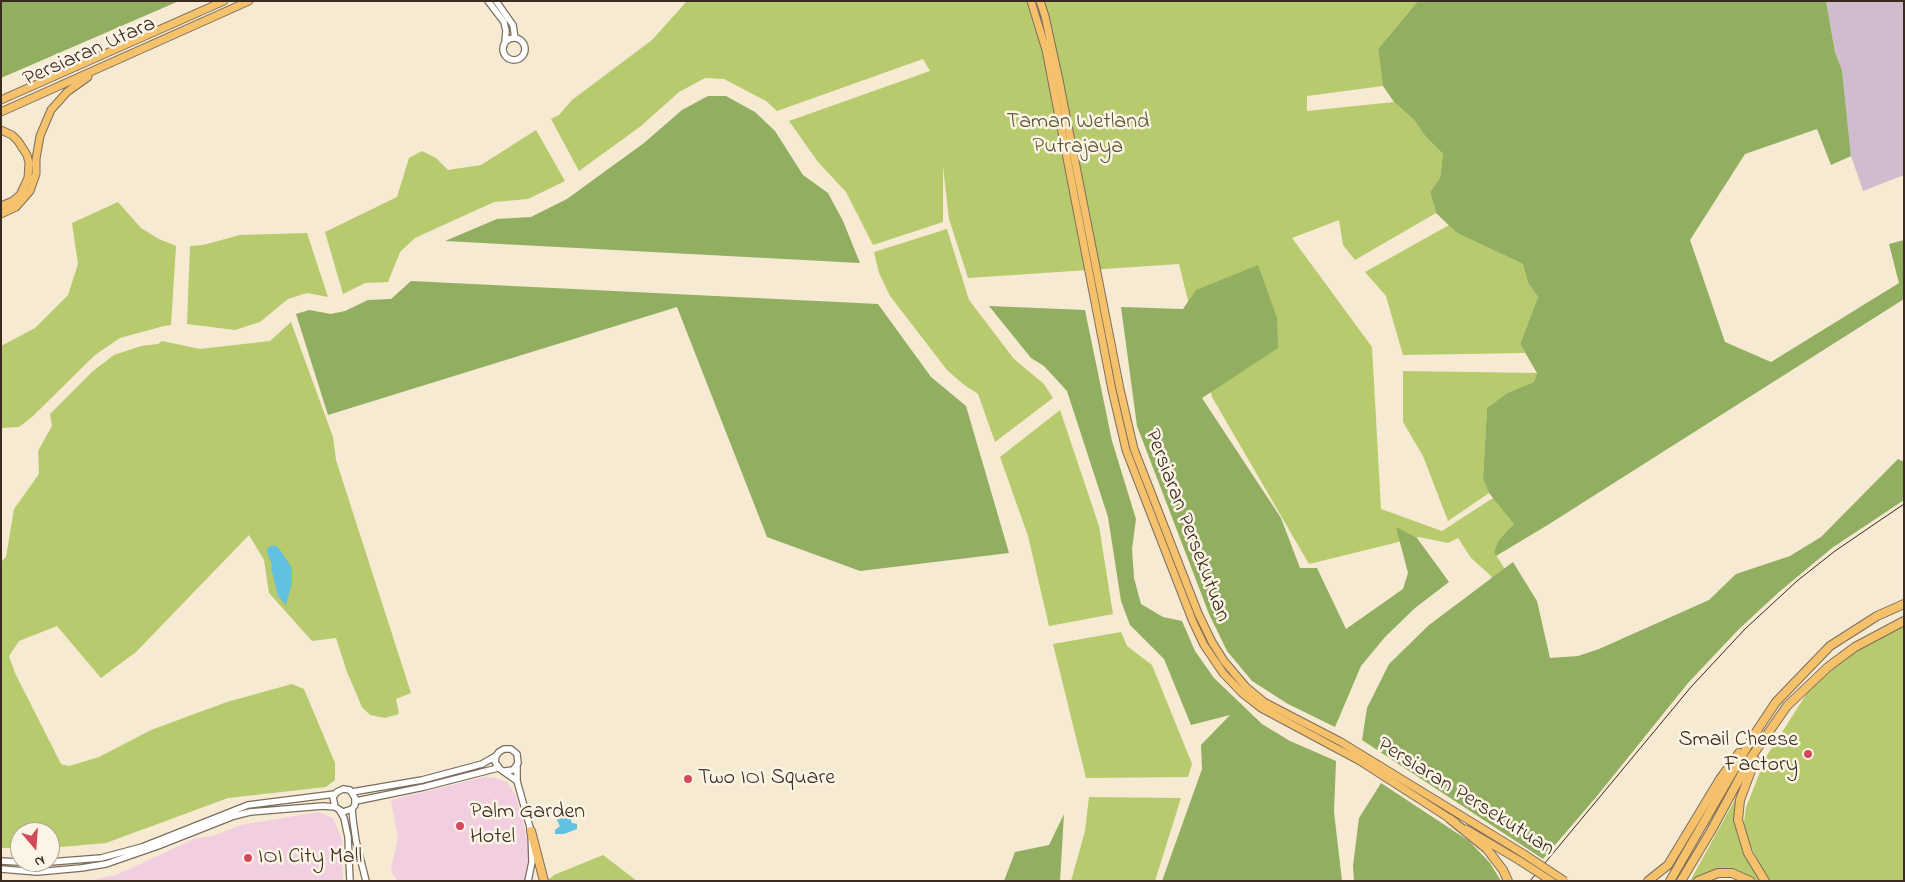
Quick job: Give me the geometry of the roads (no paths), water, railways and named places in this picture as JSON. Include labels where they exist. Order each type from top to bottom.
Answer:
[{"type":"highway","points":[[1648,881],[1668,865],[1720,779],[1776,702],[1823,651],[1877,616],[1904,604]]},
{"type":"highway","points":[[1681,881],[1750,759],[1787,706],[1828,667],[1855,647],[1904,622]]},
{"type":"highway","points":[[1765,881],[1748,853],[1738,820],[1740,800],[1745,782],[1767,733]]},
{"type":"highway","points":[[1670,881],[1754,734]]},
{"type":"highway","points":[[1450,819],[1487,850],[1503,870],[1508,881]]},
{"type":"highway","points":[[530,831],[543,877]]},
{"type":"highway","points":[[1698,881],[1705,877],[1725,873],[1744,877],[1750,881]]},
{"type":"main road","name":"Persiaran Utara","points":[[1,100],[224,1]]},
{"type":"main road","name":"Persiaran Utara","points":[[1,112],[249,1]]},
{"type":"main road","name":"Persiaran Persekutuan","points":[[1030,1],[1046,50],[1112,390],[1126,450],[1142,492],[1193,622],[1204,645],[1223,673],[1242,693],[1261,708],[1272,715],[1315,732]]},
{"type":"main road","name":"Persiaran Persekutuan","points":[[1040,1],[1063,98],[1120,389],[1134,449],[1198,613],[1224,662],[1246,687],[1264,702],[1362,759],[1522,857],[1551,881]]},
{"type":"main road","points":[[1,214],[30,192],[34,183],[37,148],[44,122],[51,110],[67,92],[101,67]]},
{"type":"main road","points":[[1,130],[12,135],[24,148],[29,163],[28,178],[15,204]]},
{"type":"main road","points":[[1,206],[15,204]]},
{"type":"main road","name":"Persiaran Persekutuan","points":[[1362,759],[1450,819],[1565,881]]},
{"type":"street","points":[[488,1],[506,27],[505,42],[502,50],[504,55],[511,60],[518,60],[524,55],[525,48],[521,41],[516,38],[505,42]]},
{"type":"street","points":[[496,1],[513,25],[516,38]]},
{"type":"street","points":[[1,860],[37,863],[101,858],[142,847],[248,805],[334,794],[343,789],[352,792],[392,786],[489,761],[501,750],[511,749],[518,757],[517,781],[530,831],[532,862],[528,881]]},
{"type":"street","points":[[496,756],[495,762],[498,768],[517,781]]},
{"type":"street","points":[[505,772],[509,772],[517,766]]},
{"type":"street","points":[[356,801],[393,794],[498,768]]},
{"type":"street","points":[[352,792],[356,801]]},
{"type":"street","points":[[334,794],[333,801],[335,807],[340,811],[346,812],[352,809]]},
{"type":"street","points":[[356,801],[352,809],[356,841],[366,881]]},
{"type":"street","points":[[1,869],[37,872],[106,864],[242,814],[281,809],[335,807]]},
{"type":"street","points":[[340,811],[348,837],[350,881]]},
{"type":"water","points":[[272,545],[278,547],[292,568],[292,583],[286,605],[278,596],[272,565],[267,552],[267,549]]},
{"type":"water","points":[[569,811],[573,812],[571,821],[577,824],[577,829],[564,834],[555,834],[555,830],[560,826],[554,815]]},
{"type":"railway","points":[[1530,881],[1691,687],[1745,629],[1797,581],[1835,551],[1904,504]]},
{"type":"place","name":"Smail Cheese Factory","points":[[1808,754]]},
{"type":"place","name":"Two IOI Square","points":[[688,779]]},
{"type":"place","name":"Palm Garden Hotel","points":[[460,826]]},
{"type":"place","name":"IOI City Mall","points":[[248,858]]},
{"type":"park label","name":"Taman Wetland Putrajaya","points":[[1078,136]]}]
